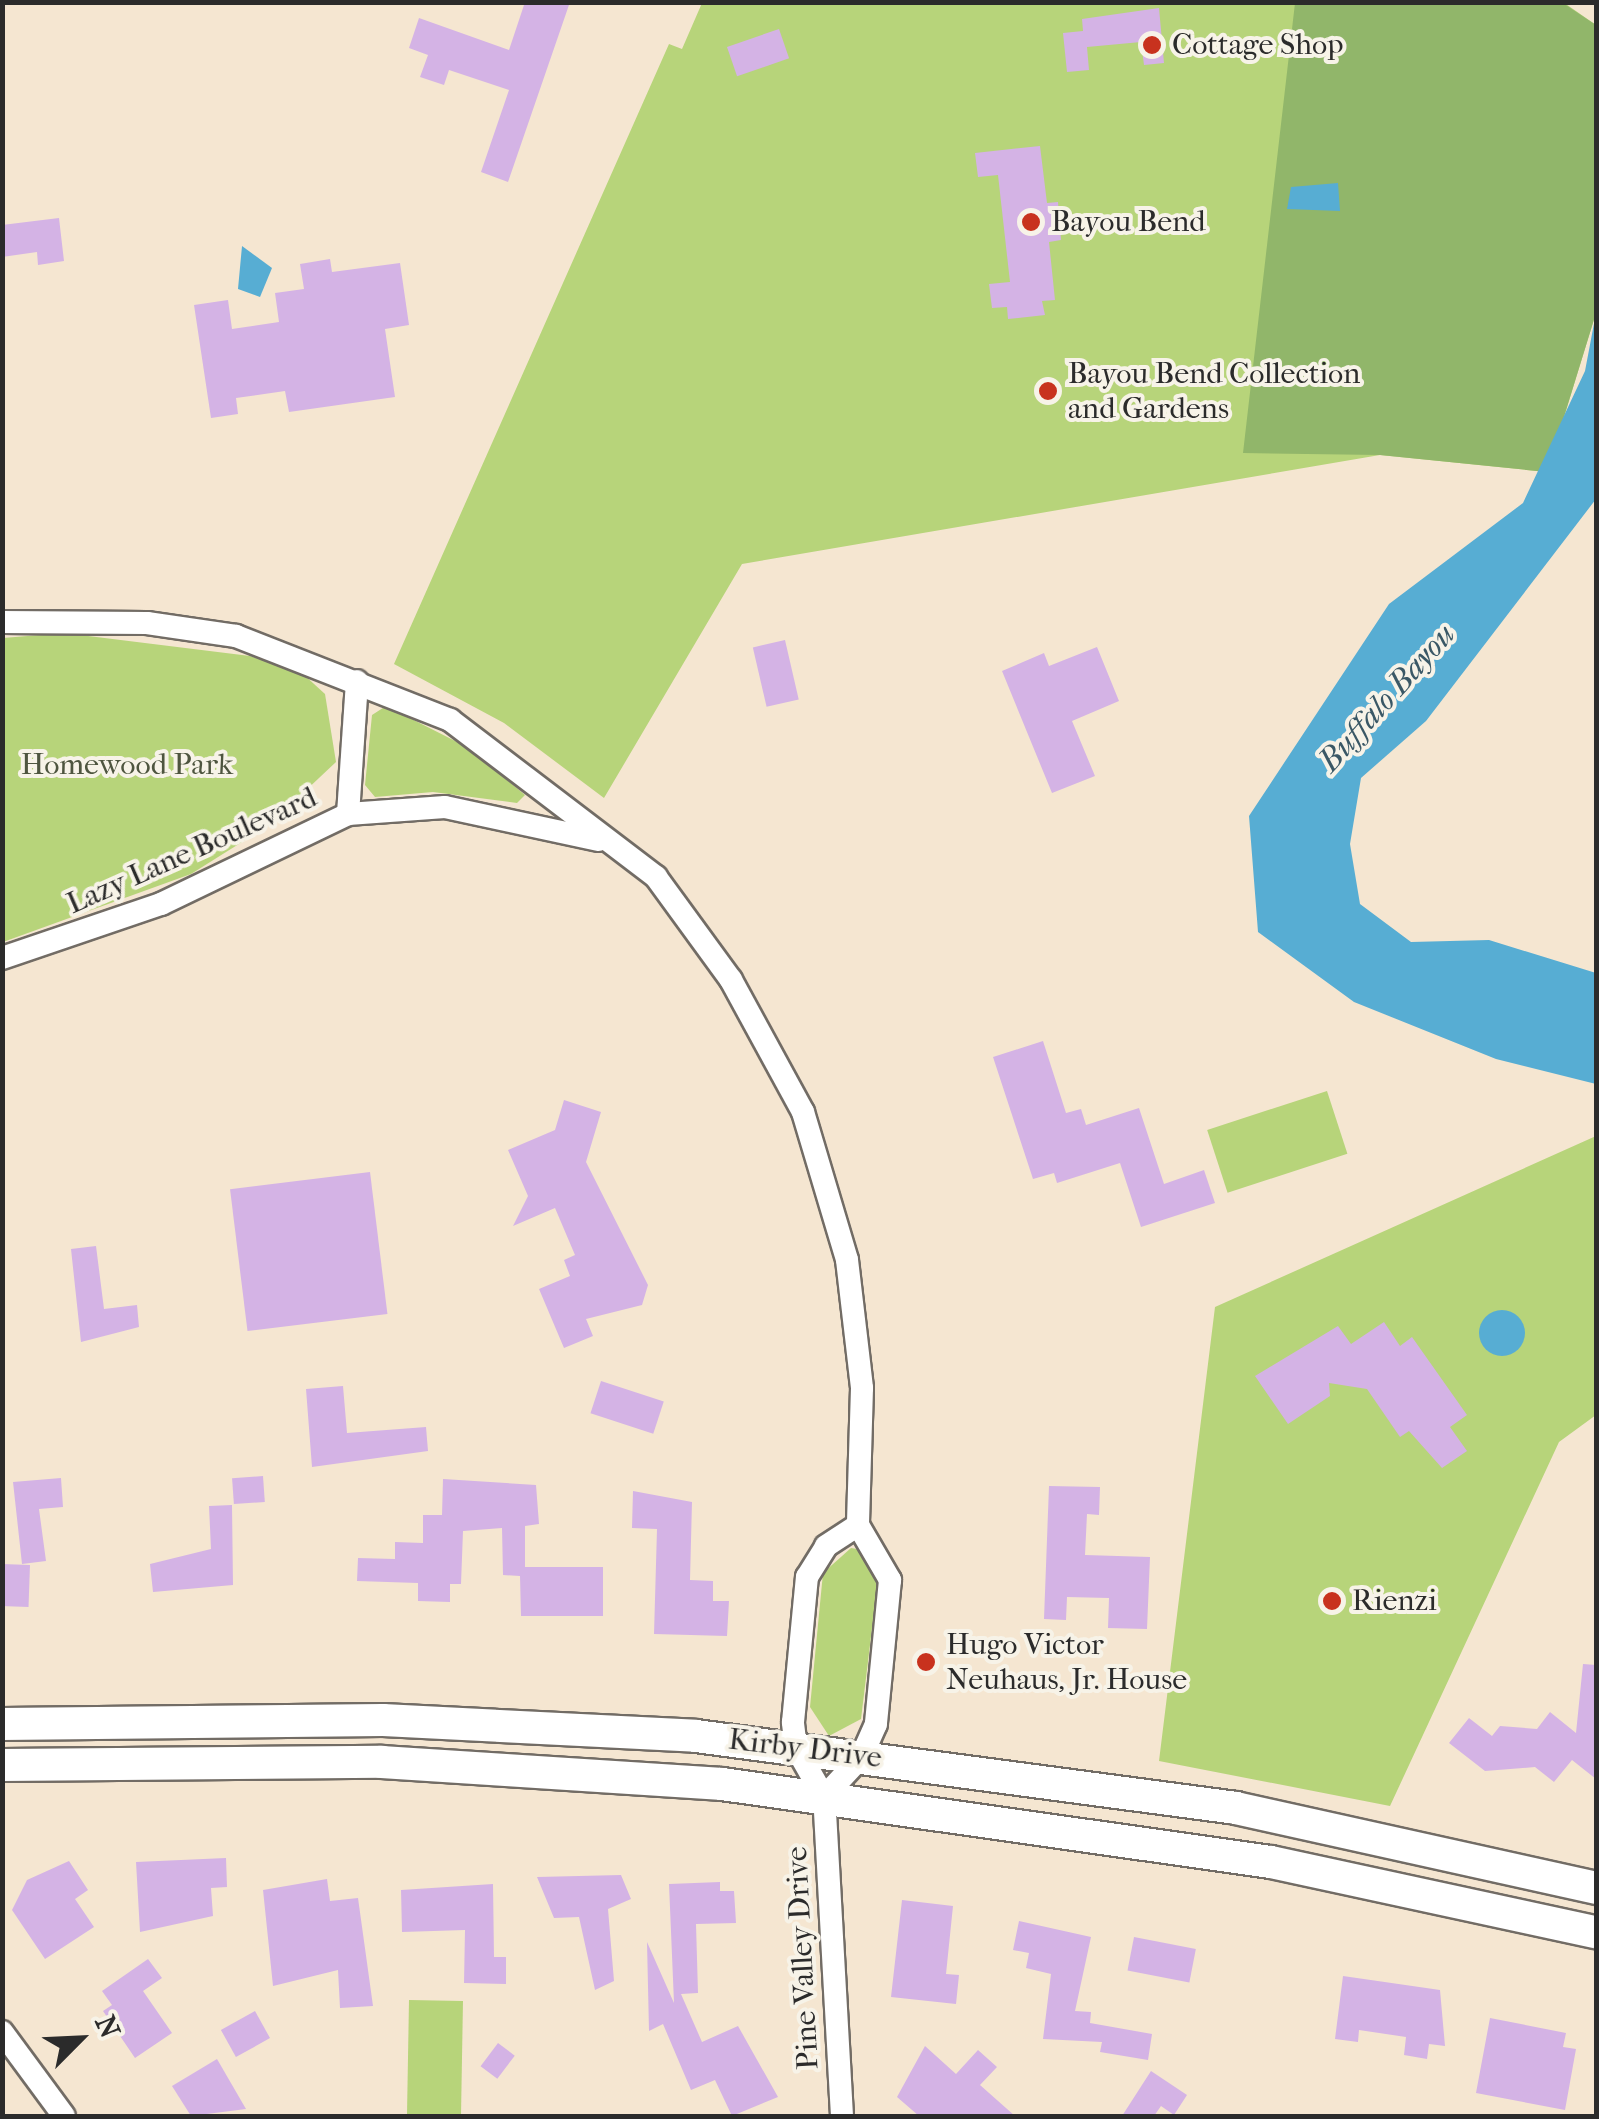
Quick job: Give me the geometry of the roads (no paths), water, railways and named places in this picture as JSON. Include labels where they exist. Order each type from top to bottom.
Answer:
[{"type":"main road","name":"Kirby Drive","points":[[2,1724],[383,1720],[796,1748],[1274,1815],[1596,1888]]},
{"type":"main road","name":"Kirby Drive","points":[[2,1764],[382,1762],[824,1797],[1270,1862],[1596,1932]]},
{"type":"street","name":"Lazy Lane Boulevard","points":[[2,622],[146,623],[236,636],[357,681],[494,746],[602,841],[656,877],[731,980],[802,1112],[857,1318],[858,1525],[890,1580],[876,1724],[862,1756]]},
{"type":"street","name":"Lazy Lane Boulevard","points":[[348,814],[357,681]]},
{"type":"street","name":"Lazy Lane Boulevard","points":[[2,958],[161,904],[348,814],[446,807],[602,841]]},
{"type":"street","points":[[858,1525],[826,1546],[807,1577],[796,1748],[824,1797],[862,1756]]},
{"type":"street","name":"Pine Valley Drive","points":[[824,1797],[842,2116]]},
{"type":"street","points":[[2,2032],[64,2116]]},
{"type":"water","points":[[1338,183],[1340,211],[1287,209],[1291,187]]},
{"type":"water","points":[[242,246],[272,268],[260,297],[238,289]]},
{"type":"water","name":"Buffalo Bayou","points":[[1596,313],[1596,499],[1426,721],[1361,778],[1350,844],[1360,904],[1411,942],[1489,940],[1596,973],[1596,1084],[1496,1059],[1354,1002],[1258,932],[1249,816],[1389,604],[1523,503],[1585,371]]},
{"type":"water","points":[[1502,1310],[1518,1317],[1525,1333],[1518,1349],[1502,1356],[1486,1349],[1479,1333],[1486,1317]]},
{"type":"place","name":"Cottage Shop","points":[[1152,45]]},
{"type":"place","name":"Bayou Bend","points":[[1031,222]]},
{"type":"place","name":"Bayou Bend Collection and Gardens","points":[[1048,391]]},
{"type":"place","name":"Rienzi","points":[[1332,1601]]},
{"type":"place","name":"Hugo Victor Neuhaus, Jr. House","points":[[926,1662]]},
{"type":"park label","name":"Homewood Park","points":[[127,765]]}]
